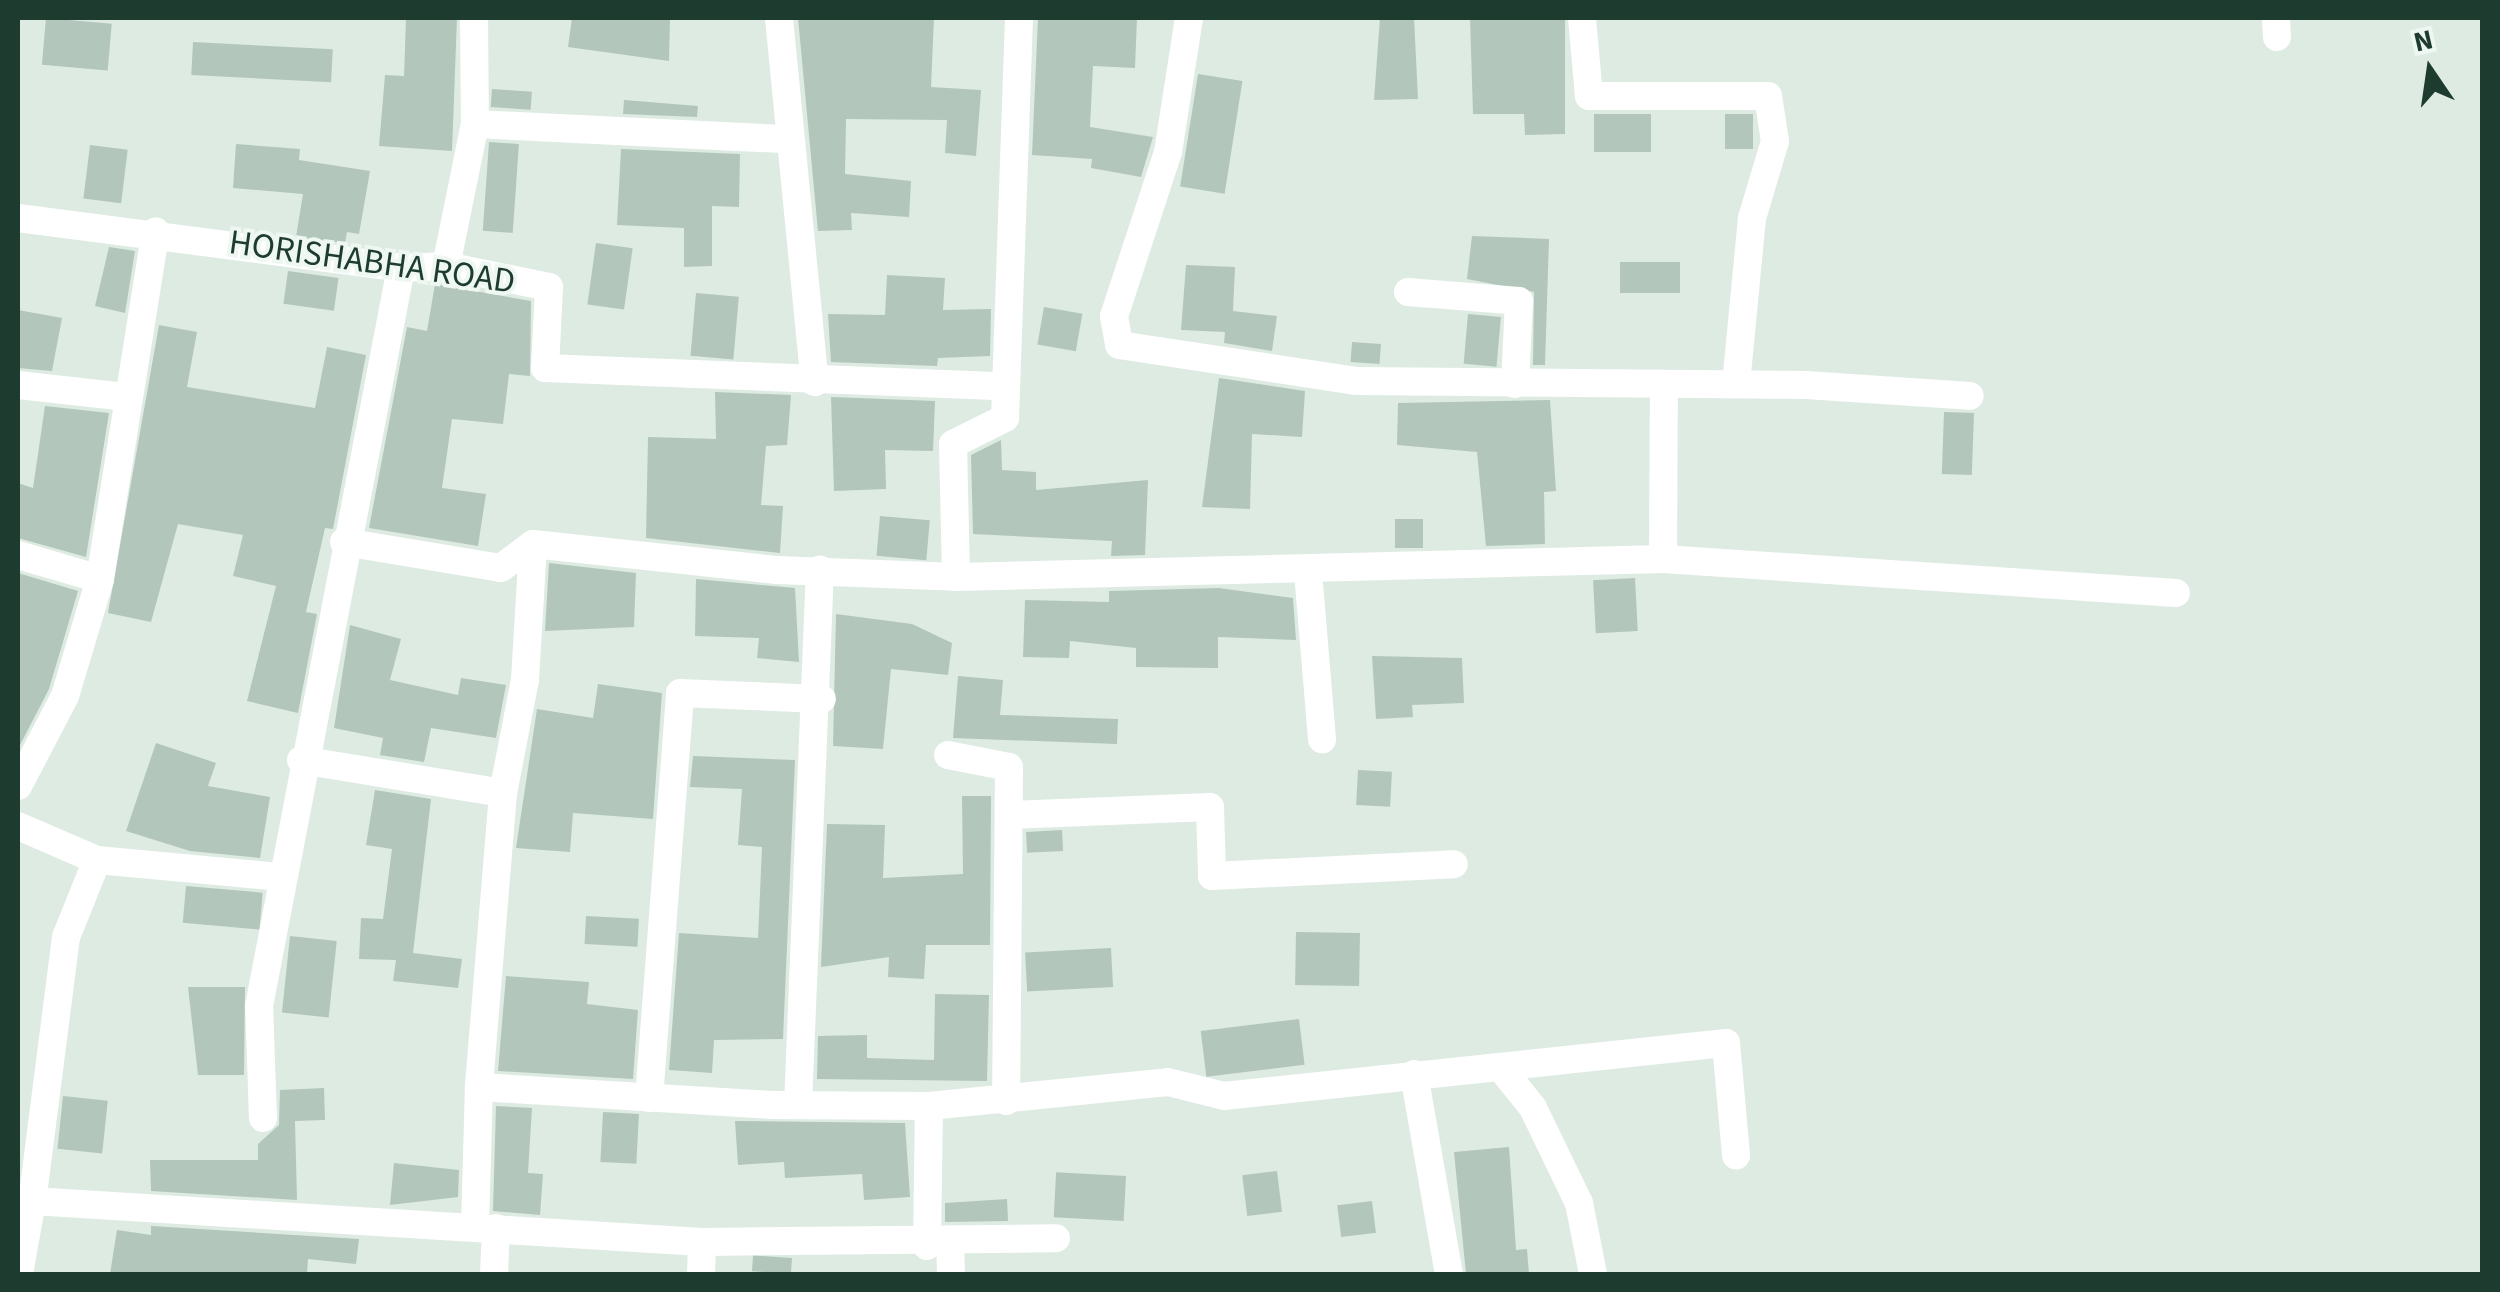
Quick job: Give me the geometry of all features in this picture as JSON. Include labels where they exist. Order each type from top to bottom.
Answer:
[{"type":"street","points":[[446,266],[475,124],[474,18]]},
{"type":"street","points":[[779,18],[784,138],[815,382]]},
{"type":"street","points":[[956,578],[954,444],[1005,418],[1002,386],[1019,18]]},
{"type":"street","points":[[1189,18],[1168,152],[1114,316],[1119,345],[1357,381],[1736,384],[1970,396]]},
{"type":"street","points":[[1582,18],[1589,96],[1768,96],[1775,141],[1752,218],[1736,384]]},
{"type":"street","points":[[475,124],[784,138]]},
{"type":"street","name":"HORISHABHA ROAD","points":[[18,218],[156,231],[400,268],[446,266],[549,287],[545,368],[815,382],[1002,386]]},
{"type":"street","points":[[18,786],[65,696],[100,579],[156,231]]},
{"type":"street","points":[[263,1118],[258,1006],[301,760],[400,268]]},
{"type":"street","points":[[1408,292],[1519,301],[1515,384]]},
{"type":"street","points":[[18,385],[128,397]]},
{"type":"street","points":[[1663,559],[1664,386]]},
{"type":"street","points":[[344,542],[501,568],[532,544],[956,578],[1308,572],[1663,559],[2176,593]]},
{"type":"street","points":[[494,1274],[485,1227],[480,1087],[503,793],[525,680],[532,544]]},
{"type":"street","points":[[18,555],[100,579]]},
{"type":"street","points":[[798,1105],[822,699],[820,568]]},
{"type":"street","points":[[1308,572],[1322,740]]},
{"type":"street","points":[[649,1098],[680,693],[822,699]]},
{"type":"street","points":[[948,755],[1009,767],[1006,1101]]},
{"type":"street","points":[[301,760],[503,793]]},
{"type":"street","points":[[1009,815],[1210,806],[1212,876],[1454,864]]},
{"type":"street","points":[[18,826],[97,860],[280,877]]},
{"type":"street","points":[[18,1274],[32,1201],[66,937],[97,860]]},
{"type":"street","points":[[480,1087],[798,1105],[929,1106],[1168,1082],[1224,1096],[1726,1043],[1736,1156]]},
{"type":"street","points":[[1501,1068],[1534,1108],[1579,1203],[1593,1274]]},
{"type":"street","points":[[1414,1074],[1449,1274]]},
{"type":"street","points":[[929,1106],[939,1245],[950,1274]]},
{"type":"street","points":[[32,1201],[702,1242],[939,1245],[1056,1238]]},
{"type":"street","points":[[701,1274],[702,1242]]},
{"type":"building","points":[[46,18],[112,24],[108,71],[42,65]]},
{"type":"building","points":[[406,18],[457,18],[452,151],[379,146],[385,75],[404,76]]},
{"type":"building","points":[[572,18],[670,18],[669,61],[568,47]]},
{"type":"building","points":[[798,18],[934,18],[931,87],[981,90],[976,156],[945,153],[947,120],[846,119],[845,174],[911,181],[909,217],[851,213],[852,230],[818,231]]},
{"type":"building","points":[[1038,18],[1137,18],[1135,68],[1093,66],[1090,127],[1153,137],[1141,177],[1091,168],[1092,159],[1032,155]]},
{"type":"building","points":[[1380,18],[1414,18],[1418,99],[1374,100]]},
{"type":"building","points":[[1470,18],[1565,18],[1565,134],[1525,135],[1524,114],[1473,114]]},
{"type":"building","points":[[193,42],[333,49],[331,82],[191,75]]},
{"type":"building","points":[[1198,74],[1242,81],[1225,194],[1180,187]]},
{"type":"building","points":[[492,89],[532,92],[531,110],[491,107]]},
{"type":"building","points":[[624,100],[698,106],[697,117],[623,114]]},
{"type":"building","points":[[1594,114],[1651,114],[1651,152],[1594,152]]},
{"type":"building","points":[[1725,114],[1753,114],[1753,149],[1725,149]]},
{"type":"building","points":[[489,142],[519,144],[513,233],[483,231]]},
{"type":"building","points":[[236,144],[300,149],[299,160],[370,171],[359,234],[347,232],[345,243],[296,237],[303,194],[233,188]]},
{"type":"building","points":[[90,145],[128,150],[121,203],[83,199]]},
{"type":"building","points":[[621,149],[740,154],[739,207],[712,206],[712,266],[684,267],[684,228],[617,225]]},
{"type":"building","points":[[1472,236],[1549,239],[1545,365],[1533,365],[1534,292],[1467,279]]},
{"type":"building","points":[[596,243],[633,248],[624,310],[587,304]]},
{"type":"building","points":[[109,247],[135,251],[125,313],[95,306]]},
{"type":"building","points":[[1620,262],[1680,262],[1680,293],[1620,293]]},
{"type":"building","points":[[1186,265],[1235,267],[1233,311],[1277,316],[1272,351],[1224,343],[1225,332],[1181,330]]},
{"type":"building","points":[[288,271],[339,278],[334,311],[283,304]]},
{"type":"building","points":[[887,275],[945,278],[943,310],[991,309],[990,356],[938,358],[937,366],[831,362],[828,314],[885,315]]},
{"type":"building","points":[[435,284],[531,301],[530,376],[509,374],[503,424],[452,419],[442,488],[486,494],[478,546],[369,528],[407,327],[427,331]]},
{"type":"building","points":[[696,293],[739,297],[733,360],[691,356]]},
{"type":"building","points":[[1044,307],[1082,314],[1076,351],[1037,344]]},
{"type":"building","points":[[18,310],[62,318],[52,371],[18,368]]},
{"type":"building","points":[[1468,314],[1501,317],[1497,367],[1464,364]]},
{"type":"building","points":[[159,325],[197,332],[187,387],[315,408],[327,347],[366,355],[333,529],[325,528],[306,612],[317,614],[298,713],[247,701],[276,586],[233,576],[243,535],[178,524],[151,622],[108,613]]},
{"type":"building","points":[[1352,342],[1381,344],[1380,364],[1351,362]]},
{"type":"building","points":[[1219,378],[1305,391],[1302,437],[1252,434],[1250,509],[1202,507]]},
{"type":"building","points":[[715,392],[791,395],[787,445],[766,446],[761,505],[783,506],[780,553],[646,538],[648,437],[716,439]]},
{"type":"building","points":[[831,397],[935,401],[933,451],[885,450],[886,489],[834,491]]},
{"type":"building","points":[[1550,400],[1556,491],[1544,492],[1545,544],[1486,546],[1477,452],[1397,445],[1398,403]]},
{"type":"building","points":[[45,406],[109,413],[86,557],[18,538],[18,483],[33,488]]},
{"type":"building","points":[[1944,412],[1974,413],[1972,475],[1942,474]]},
{"type":"building","points":[[1001,440],[1002,470],[1036,472],[1036,490],[1148,480],[1145,555],[1111,556],[1112,541],[973,534],[971,455]]},
{"type":"building","points":[[880,516],[930,520],[926,560],[877,556]]},
{"type":"building","points":[[1395,519],[1423,519],[1423,548],[1395,548]]},
{"type":"building","points":[[549,563],[636,573],[634,627],[545,631]]},
{"type":"building","points":[[18,573],[78,591],[49,689],[18,749]]},
{"type":"building","points":[[1635,578],[1638,631],[1596,633],[1593,580]]},
{"type":"building","points":[[696,579],[795,588],[799,662],[757,658],[759,638],[695,636]]},
{"type":"building","points":[[1219,588],[1293,598],[1296,640],[1218,637],[1218,668],[1136,667],[1136,648],[1070,641],[1069,658],[1023,657],[1025,600],[1109,602],[1109,591]]},
{"type":"building","points":[[836,614],[912,624],[952,643],[948,675],[891,669],[883,749],[833,746]]},
{"type":"building","points":[[350,625],[401,639],[390,680],[458,695],[461,678],[506,685],[496,738],[431,728],[424,762],[380,755],[383,738],[334,728]]},
{"type":"building","points":[[1372,656],[1462,658],[1464,703],[1412,705],[1413,717],[1376,719]]},
{"type":"building","points":[[958,676],[1003,680],[1000,715],[1118,719],[1117,744],[953,738]]},
{"type":"building","points":[[598,684],[662,693],[653,819],[573,813],[570,852],[516,848],[537,709],[593,718]]},
{"type":"building","points":[[156,743],[216,763],[208,786],[270,797],[260,858],[190,851],[126,831]]},
{"type":"building","points":[[693,756],[795,760],[783,1039],[714,1040],[712,1073],[669,1070],[679,933],[758,938],[762,847],[738,845],[742,789],[690,787]]},
{"type":"building","points":[[1358,770],[1392,772],[1390,807],[1356,805]]},
{"type":"building","points":[[375,790],[431,799],[413,953],[462,959],[458,988],[393,981],[396,960],[359,959],[361,918],[383,919],[392,849],[366,845]]},
{"type":"building","points":[[962,796],[991,796],[990,945],[926,945],[924,979],[888,977],[889,957],[821,967],[827,824],[885,825],[883,878],[963,874]]},
{"type":"building","points":[[1062,830],[1063,851],[1027,853],[1026,832]]},
{"type":"building","points":[[186,886],[263,893],[259,930],[183,923]]},
{"type":"building","points":[[586,916],[639,919],[637,947],[585,944]]},
{"type":"building","points":[[1296,932],[1360,933],[1359,986],[1295,985]]},
{"type":"building","points":[[290,936],[337,941],[329,1017],[282,1013]]},
{"type":"building","points":[[1111,948],[1113,987],[1027,991],[1025,953]]},
{"type":"building","points":[[506,976],[589,982],[587,1004],[638,1010],[633,1079],[498,1071]]},
{"type":"building","points":[[188,987],[245,987],[244,1075],[198,1075]]},
{"type":"building","points":[[935,994],[989,995],[987,1081],[817,1079],[818,1036],[867,1035],[867,1058],[934,1060]]},
{"type":"building","points":[[1299,1019],[1305,1065],[1206,1077],[1201,1031]]},
{"type":"building","points":[[324,1088],[325,1120],[295,1121],[297,1200],[151,1191],[150,1160],[258,1160],[258,1144],[279,1125],[280,1090]]},
{"type":"building","points":[[63,1096],[108,1101],[102,1153],[57,1149]]},
{"type":"building","points":[[496,1106],[532,1108],[528,1173],[543,1174],[540,1215],[493,1211]]},
{"type":"building","points":[[603,1112],[639,1114],[636,1164],[600,1162]]},
{"type":"building","points":[[735,1121],[905,1123],[910,1197],[864,1200],[862,1174],[785,1178],[784,1162],[738,1165]]},
{"type":"building","points":[[1509,1147],[1516,1250],[1527,1249],[1529,1274],[1466,1274],[1454,1152]]},
{"type":"building","points":[[394,1163],[459,1170],[458,1197],[390,1205]]},
{"type":"building","points":[[1277,1171],[1282,1212],[1247,1216],[1242,1175]]},
{"type":"building","points":[[1056,1172],[1126,1176],[1124,1221],[1054,1217]]},
{"type":"building","points":[[1007,1199],[1008,1221],[945,1222],[945,1203]]},
{"type":"building","points":[[1372,1201],[1376,1233],[1341,1237],[1337,1205]]},
{"type":"building","points":[[151,1226],[359,1239],[356,1264],[308,1259],[307,1274],[110,1274],[117,1230],[151,1235]]},
{"type":"building","points":[[753,1255],[792,1258],[791,1274],[752,1271]]}]
